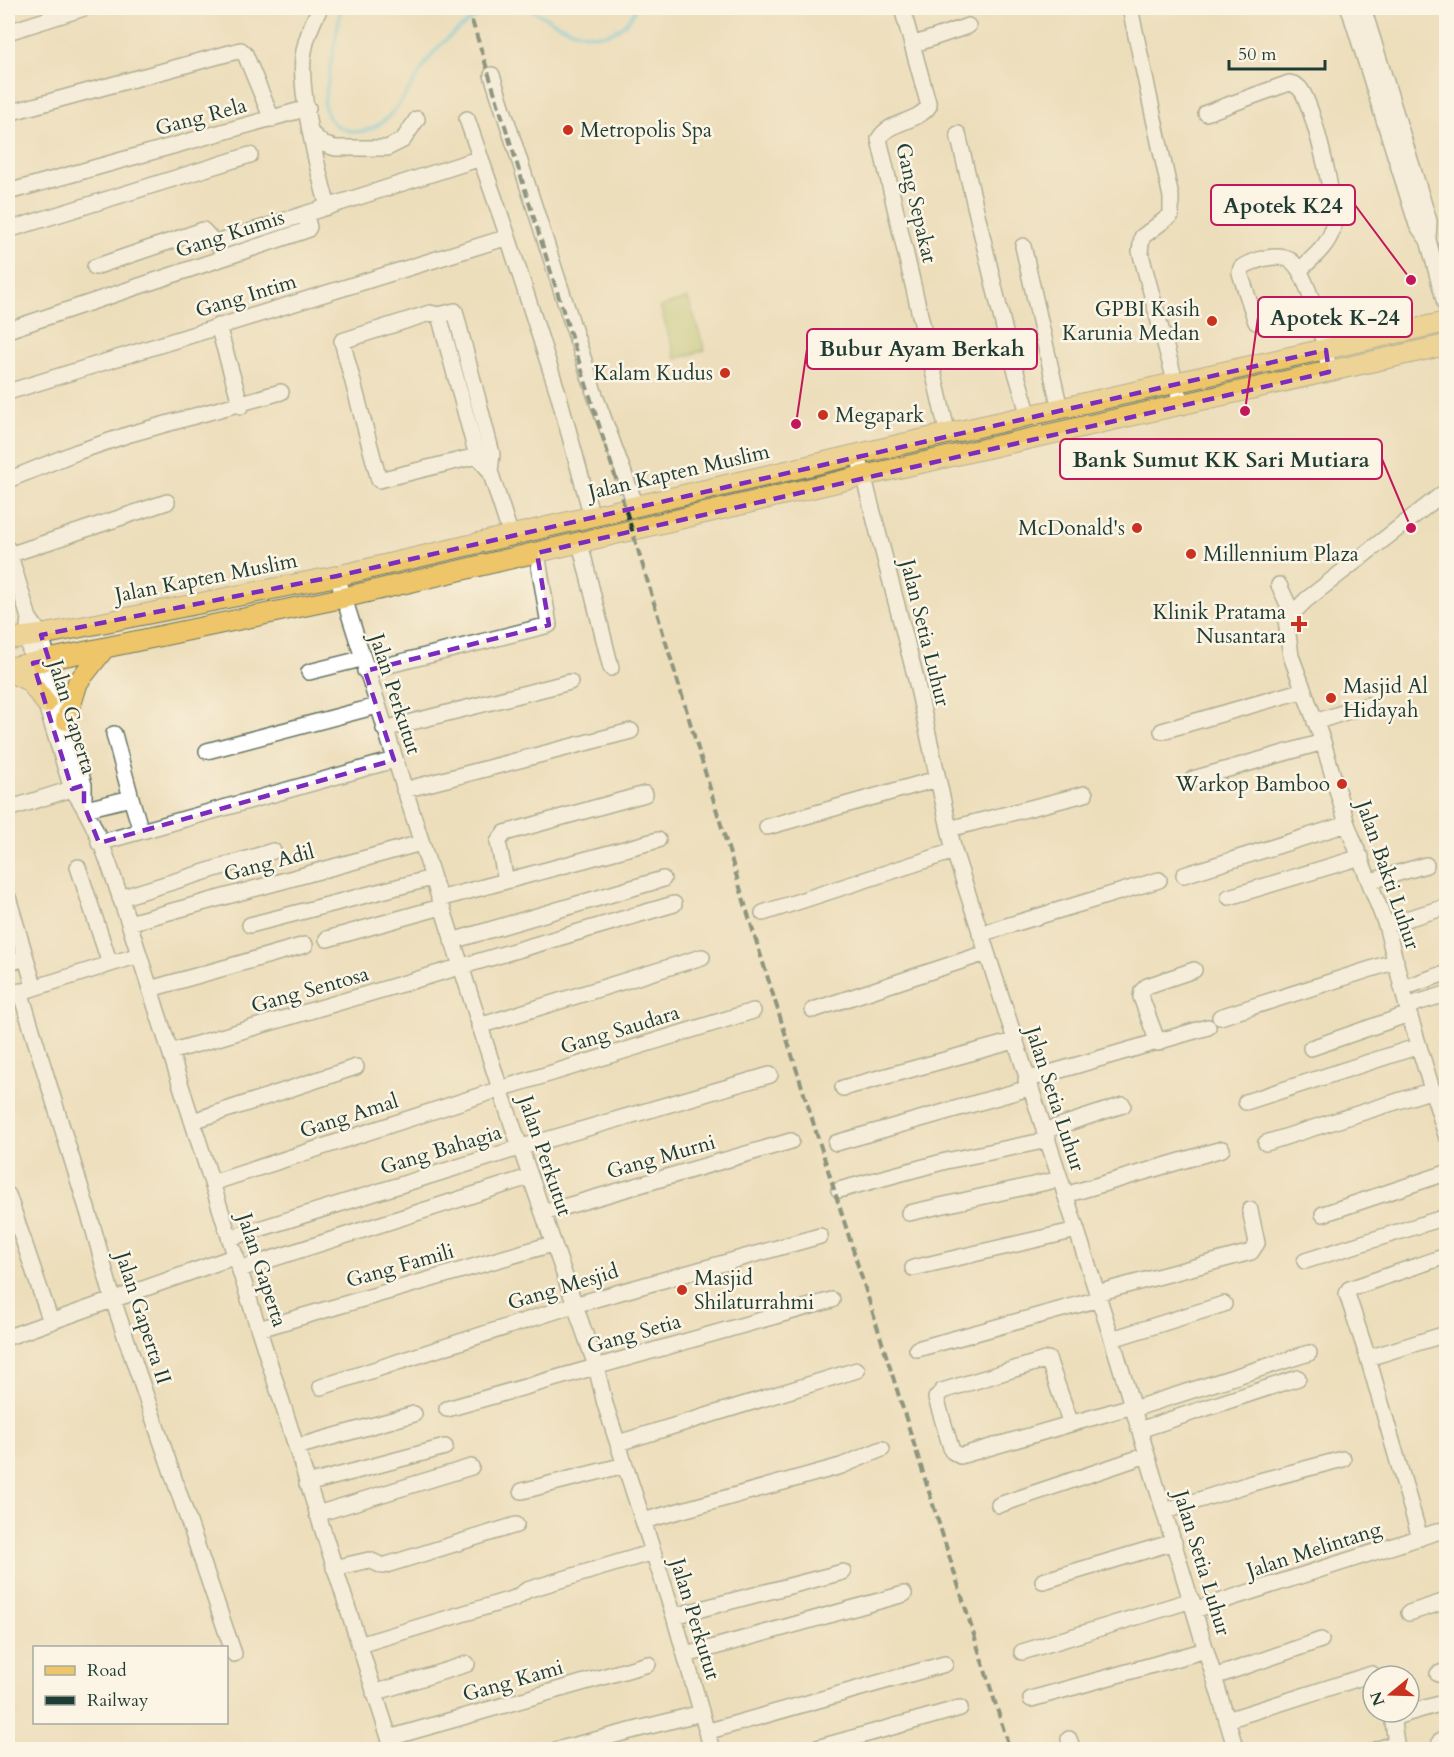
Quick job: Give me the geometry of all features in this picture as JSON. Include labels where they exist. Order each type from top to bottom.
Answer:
[{"type":"main road","name":"Jalan Kapten Muslim","points":[[25,637],[337,576],[1446,322]]},
{"type":"main road","points":[[8,669],[342,598],[863,476],[1446,345]]},
{"type":"main road","points":[[66,720],[78,682],[104,649]]},
{"type":"main road","points":[[8,669],[29,681],[46,702]]},
{"type":"street","points":[[8,32],[84,8]]},
{"type":"street","points":[[321,8],[312,22],[303,53],[303,81],[318,171],[328,207]]},
{"type":"street","name":"Gang Sepakat","points":[[902,8],[929,106],[916,117],[885,130],[879,139],[948,435]]},
{"type":"street","points":[[1130,8],[1171,197],[1171,215],[1142,237],[1140,251],[1182,406]]},
{"type":"street","points":[[1349,8],[1370,50]]},
{"type":"street","points":[[1363,8],[1370,50],[1396,142],[1429,221],[1428,240],[1446,307]]},
{"type":"street","points":[[912,45],[968,26]]},
{"type":"street","name":"Gang Rela","points":[[8,113],[241,50],[245,54],[272,119],[8,192]]},
{"type":"street","points":[[492,75],[596,398],[636,506]]},
{"type":"street","points":[[1206,113],[1289,82],[1303,92],[1320,141],[1334,220],[1332,233],[1326,243],[1300,270]]},
{"type":"street","points":[[272,119],[308,108]]},
{"type":"street","points":[[312,134],[328,146],[387,148],[404,140],[417,119]]},
{"type":"street","points":[[467,119],[481,158],[503,239],[558,393],[592,517]]},
{"type":"street","points":[[958,134],[1008,345],[1029,416]]},
{"type":"street","points":[[8,230],[250,154]]},
{"type":"street","name":"Gang Kumis","points":[[8,330],[307,230],[309,227],[305,214],[481,158]]},
{"type":"street","points":[[95,267],[203,230],[215,243],[305,214]]},
{"type":"street","name":"Gang Intim","points":[[8,392],[503,239]]},
{"type":"street","points":[[1023,246],[1060,409]]},
{"type":"street","points":[[1256,322],[1240,273],[1241,268],[1275,256],[1290,261],[1300,270],[1326,350],[1329,372]]},
{"type":"street","points":[[477,456],[386,480],[377,478],[342,341],[430,313],[439,315],[455,311],[470,369],[477,456],[490,471],[511,536]]},
{"type":"street","points":[[439,315],[454,372],[492,454],[490,471]]},
{"type":"street","points":[[218,326],[241,405]]},
{"type":"street","points":[[447,345],[463,341]]},
{"type":"street","points":[[454,372],[470,369]]},
{"type":"street","points":[[8,480],[76,452],[130,434],[241,405],[281,392]]},
{"type":"street","name":"Jalan Setia Luhur","points":[[858,455],[915,675],[954,851],[1027,1084],[1112,1339],[1234,1749]]},
{"type":"street","points":[[1279,585],[1292,612],[1446,491]]},
{"type":"street","points":[[8,552],[167,502]]},
{"type":"street","points":[[580,543],[611,668]]},
{"type":"street","name":"Jalan Gaperta","points":[[8,552],[29,618],[25,637],[41,662],[66,720],[78,787]]},
{"type":"street","points":[[309,672],[363,665],[549,625],[537,553]]},
{"type":"street","name":"Jalan Perkutut","points":[[337,576],[363,665],[479,1026],[522,1147],[529,1177],[552,1244],[596,1366],[618,1443],[686,1655],[712,1749]]},
{"type":"street","name":"Jalan Bakti Luhur","points":[[1292,612],[1286,620],[1291,656],[1323,742],[1347,824],[1371,881],[1386,925],[1408,1010],[1446,1135]]},
{"type":"street","name":"Jalan Gaperta","points":[[41,662],[46,702],[129,923],[391,1744]]},
{"type":"street","points":[[384,729],[570,682]]},
{"type":"street","points":[[1162,731],[1304,690]]},
{"type":"street","points":[[1315,722],[1367,705]]},
{"type":"street","points":[[207,751],[377,706]]},
{"type":"street","points":[[404,790],[631,731]]},
{"type":"street","points":[[114,734],[141,831]]},
{"type":"street","points":[[1193,779],[1323,742]]},
{"type":"street","points":[[99,843],[394,760]]},
{"type":"street","points":[[767,827],[937,779]]},
{"type":"street","points":[[8,809],[78,787]]},
{"type":"street","points":[[506,881],[498,842],[505,833],[645,794]]},
{"type":"street","points":[[949,830],[1085,794]]},
{"type":"street","points":[[85,807],[131,798]]},
{"type":"street","points":[[1184,874],[1347,824]]},
{"type":"street","points":[[327,939],[506,881],[658,840]]},
{"type":"street","name":"Gang Adil","points":[[129,923],[421,843]]},
{"type":"street","points":[[120,898],[273,851]]},
{"type":"street","points":[[763,913],[954,851]]},
{"type":"street","points":[[1229,897],[1361,857]]},
{"type":"street","points":[[1371,881],[1425,865]]},
{"type":"street","points":[[78,867],[110,963]]},
{"type":"street","points":[[250,925],[432,878]]},
{"type":"street","points":[[452,941],[663,879]]},
{"type":"street","points":[[980,934],[1159,880]]},
{"type":"street","name":"Jalan Gaperta II","points":[[8,897],[26,958],[21,991],[88,1209],[112,1300],[234,1654]]},
{"type":"street","name":"Gang Sentosa","points":[[170,1052],[674,904]]},
{"type":"street","points":[[1386,925],[1446,907]]},
{"type":"street","points":[[150,988],[305,945]]},
{"type":"street","points":[[813,1010],[986,953]]},
{"type":"street","points":[[21,991],[139,955]]},
{"type":"street","points":[[479,1026],[702,957]]},
{"type":"street","points":[[8,963],[26,958]]},
{"type":"street","points":[[1220,1017],[1396,961]]},
{"type":"street","points":[[1158,1043],[1141,997],[1142,991],[1148,986],[1194,970]]},
{"type":"street","points":[[1403,988],[1440,975]]},
{"type":"street","points":[[1311,1048],[1446,994]]},
{"type":"street","name":"Gang Saudara","points":[[500,1089],[753,1011]]},
{"type":"street","points":[[836,1143],[1208,1027]]},
{"type":"street","points":[[843,1088],[1014,1041]]},
{"type":"street","points":[[1246,1102],[1419,1046]]},
{"type":"street","points":[[193,1121],[356,1066]]},
{"type":"street","name":"Gang Bahagia","points":[[230,1238],[522,1147],[770,1075]]},
{"type":"street","name":"Gang Amal","points":[[212,1183],[500,1089]]},
{"type":"street","points":[[1266,1143],[1433,1090]]},
{"type":"street","points":[[839,1190],[1046,1136],[1123,1105]]},
{"type":"street","name":"Gang Murni","points":[[543,1213],[791,1141]]},
{"type":"street","points":[[1065,1195],[1222,1149]]},
{"type":"street","points":[[1323,1214],[1446,1173]]},
{"type":"street","points":[[8,1334],[51,1322],[112,1300],[529,1177]]},
{"type":"street","points":[[909,1213],[1060,1179]]},
{"type":"street","points":[[8,1196],[51,1322]]},
{"type":"street","points":[[917,1349],[1251,1252],[1257,1243],[1250,1210]]},
{"type":"street","points":[[1305,1261],[1446,1217]]},
{"type":"street","points":[[913,1268],[1077,1230]]},
{"type":"street","name":"Gang Mesjid","points":[[321,1386],[574,1305],[820,1236]]},
{"type":"street","name":"Gang Famili","points":[[259,1329],[552,1244]]},
{"type":"street","points":[[1420,1538],[1368,1358],[1347,1298],[1348,1291],[1446,1256]]},
{"type":"street","name":"Gang Setia","points":[[447,1409],[832,1300]]},
{"type":"street","points":[[1112,1339],[1224,1304]]},
{"type":"street","points":[[1368,1358],[1446,1334]]},
{"type":"street","points":[[1071,1424],[1048,1359],[942,1391],[936,1398],[952,1450],[958,1456],[1132,1408],[1309,1353]]},
{"type":"street","points":[[618,1443],[856,1370]]},
{"type":"street","points":[[1139,1430],[1298,1378]]},
{"type":"street","points":[[296,1447],[414,1414]]},
{"type":"street","points":[[307,1484],[445,1447]]},
{"type":"street","points":[[643,1521],[841,1466],[882,1449]]},
{"type":"street","points":[[999,1505],[1147,1455]]},
{"type":"street","points":[[1165,1511],[1252,1483],[1343,1459]]},
{"type":"street","points":[[522,1491],[625,1465]]},
{"type":"street","points":[[317,1514],[471,1467]]},
{"type":"street","points":[[334,1568],[369,1560],[383,1566],[516,1525]]},
{"type":"street","name":"Jalan Melintang","points":[[1022,1652],[1193,1605],[1446,1529]]},
{"type":"street","points":[[1043,1581],[1174,1542]]},
{"type":"street","points":[[359,1645],[515,1598],[527,1590],[653,1552]]},
{"type":"street","points":[[674,1616],[843,1572]]},
{"type":"street","points":[[686,1655],[904,1594]]},
{"type":"street","points":[[1409,1613],[1446,1601]]},
{"type":"street","points":[[1214,1677],[1321,1640]]},
{"type":"street","points":[[1031,1699],[1206,1650]]},
{"type":"street","points":[[374,1693],[467,1664]]},
{"type":"street","name":"Gang Kami","points":[[391,1744],[648,1664]]},
{"type":"street","points":[[706,1732],[945,1664]]},
{"type":"street","points":[[1227,1720],[1361,1677]]},
{"type":"street","points":[[1375,1749],[1396,1743],[1397,1736],[1393,1722],[1398,1716],[1446,1702]]},
{"type":"street","points":[[810,1749],[960,1708]]},
{"type":"street","points":[[556,1749],[701,1713]]},
{"type":"highlighted area","points":[[1326,350],[1329,372],[537,553],[549,625],[365,671],[394,760],[99,843],[84,805],[84,785],[72,789],[33,663],[49,660],[41,635],[337,576]]},
{"type":"green space","points":[[688,298],[705,350],[676,359],[660,307]]},
{"type":"waterway","points":[[341,8],[324,104],[329,117],[337,126],[346,130],[362,131],[375,127],[387,118],[408,91],[426,62],[448,38],[470,21],[494,8]]},
{"type":"waterway","points":[[529,8],[571,30],[600,35],[614,31],[626,23],[636,8]]},
{"type":"railway","points":[[468,8],[632,530],[754,934],[1010,1750]]},
{"type":"place","name":"Metropolis Spa","points":[[568,130]]},
{"type":"place","name":"Apotek K24","points":[[1411,280]]},
{"type":"place","name":"GPBI Kasih Karunia Medan","points":[[1212,321]]},
{"type":"place","name":"Kalam Kudus","points":[[725,373]]},
{"type":"place","name":"Apotek K-24","points":[[1245,411]]},
{"type":"place","name":"Megapark","points":[[823,415]]},
{"type":"place","name":"Bubur Ayam Berkah","points":[[796,424]]},
{"type":"place","name":"McDonald's","points":[[1137,528]]},
{"type":"place","name":"Bank Sumut KK Sari Mutiara","points":[[1411,528]]},
{"type":"place","name":"Millennium Plaza","points":[[1191,554]]},
{"type":"place","name":"Klinik Pratama Nusantara","points":[[1299,624]]},
{"type":"place","name":"Masjid Al Hidayah","points":[[1331,698]]},
{"type":"place","name":"Warkop Bamboo","points":[[1342,784]]},
{"type":"place","name":"Masjid Shilaturrahmi","points":[[682,1290]]}]
